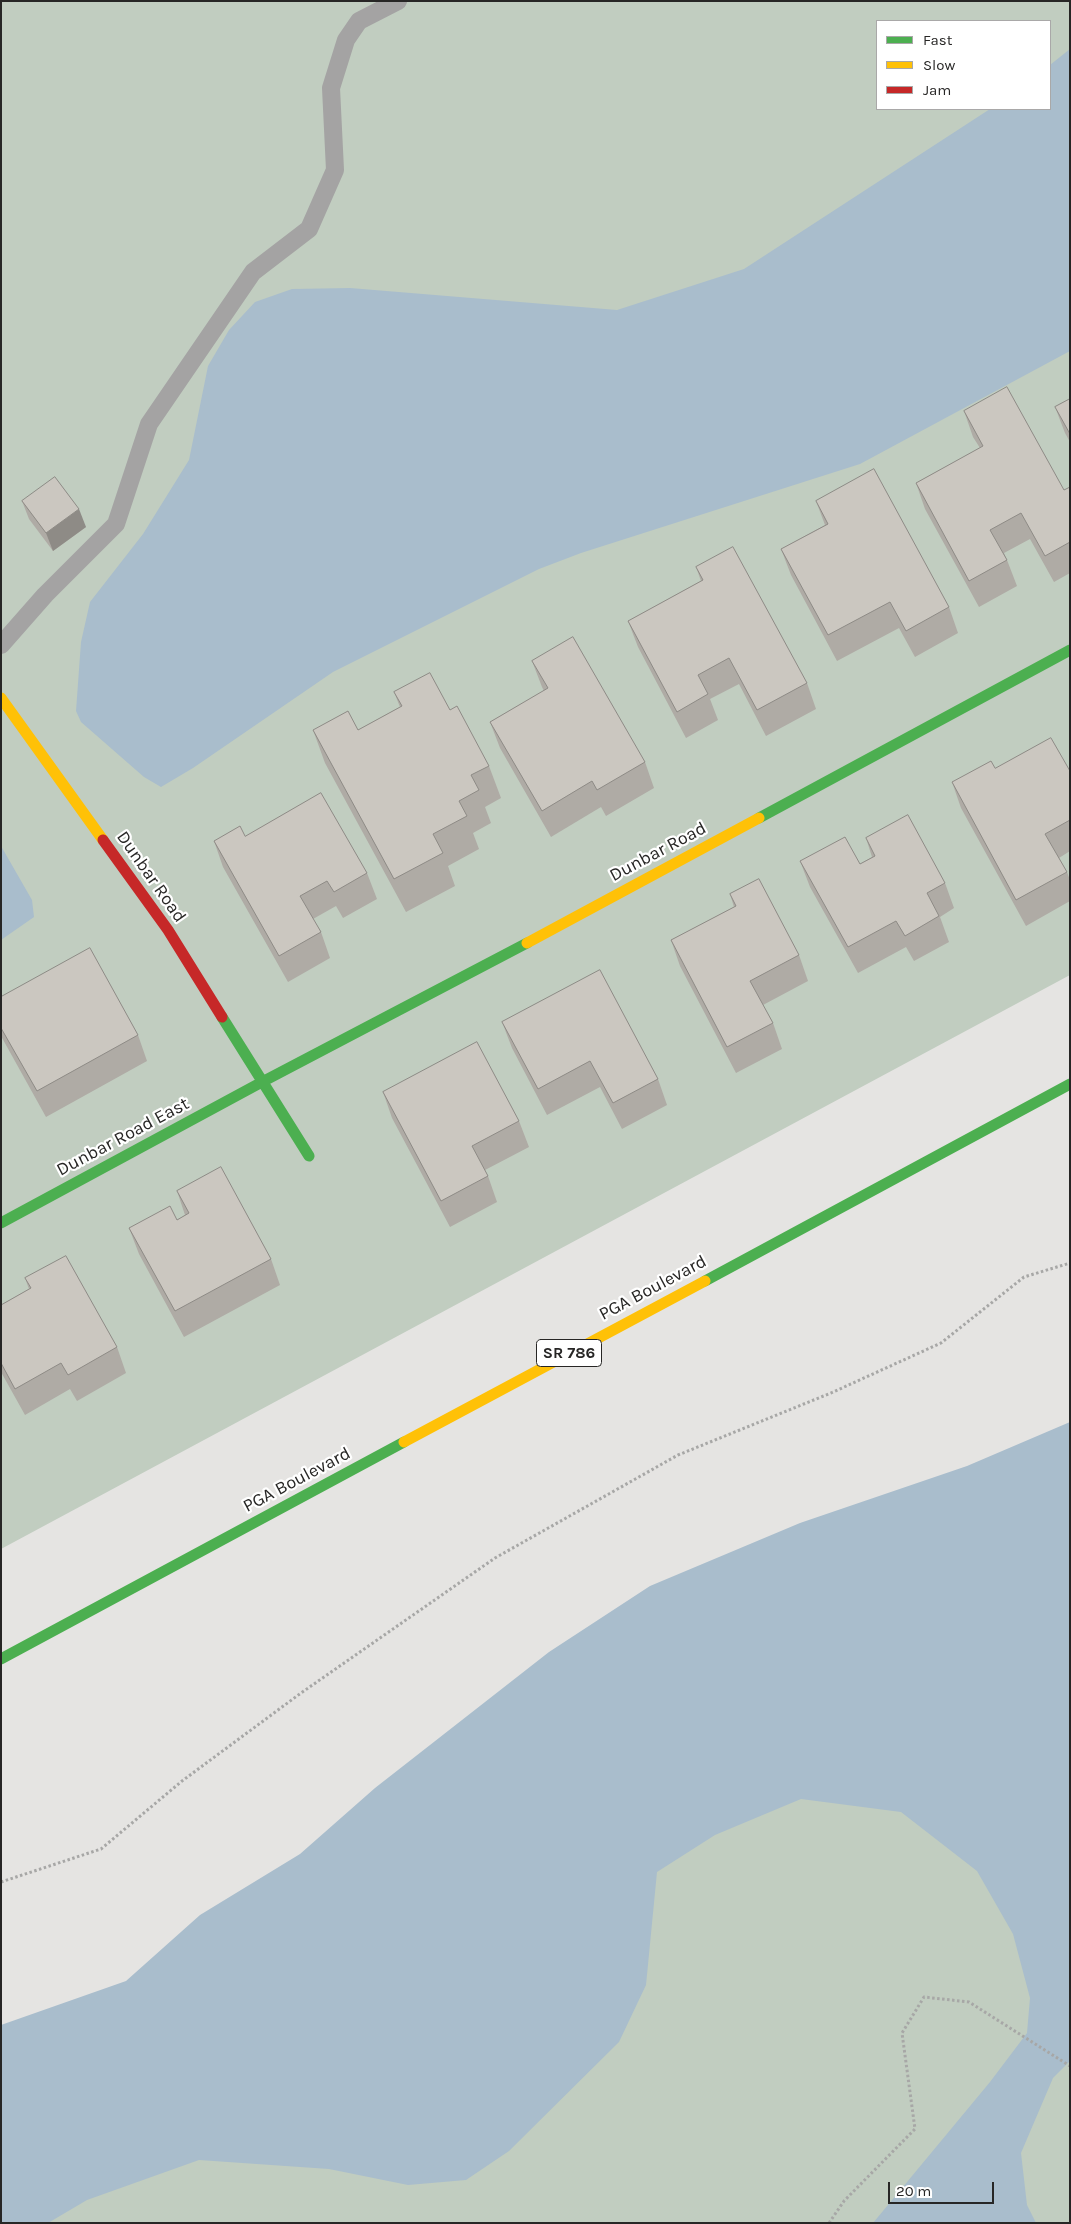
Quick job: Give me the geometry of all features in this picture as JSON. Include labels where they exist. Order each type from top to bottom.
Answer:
[{"type":"street","name":"Dunbar Road","points":[[262,1082],[410,1006],[1070,650]]},
{"type":"street","name":"Dunbar Road","points":[[1,698],[168,930],[310,1156]]},
{"type":"street","name":"Dunbar Road East","points":[[1,1223],[262,1082]]},
{"type":"street","name":"PGA Boulevard","points":[[1,1659],[70,1624],[232,1534],[1070,1084]]},
{"type":"street","name":"PGA Boulevard","points":[[1,1668],[70,1624]]},
{"type":"lane","points":[[1,645],[45,594],[116,524],[149,424],[253,272],[309,229],[335,170],[331,88],[346,40],[359,21],[398,1]]},
{"type":"path","points":[[1,1882],[101,1849],[182,1781],[301,1693],[495,1558],[678,1455],[831,1393],[941,1343],[1024,1277],[1070,1263]]},
{"type":"path","points":[[829,2223],[844,2201],[915,2129],[902,2033],[924,1997],[969,2002],[1070,2066]]},
{"type":"green space","points":[[1,1],[1070,1],[1070,975],[1,1549]]},
{"type":"green space","points":[[1070,1663],[1070,2223],[1,2223],[1,2114]]},
{"type":"water","points":[[1070,49],[1070,351],[860,464],[581,553],[539,569],[333,672],[193,768],[161,787],[144,777],[81,722],[76,711],[81,642],[90,602],[143,534],[189,460],[208,366],[229,330],[255,302],[292,289],[350,288],[617,310],[744,269],[988,110],[1051,110],[1051,64]]},
{"type":"water","points":[[1,846],[32,900],[34,917],[1,940]]},
{"type":"water","points":[[1070,1422],[1070,2061],[1053,2078],[1021,2153],[1027,2205],[1036,2223],[873,2223],[990,2082],[1027,2033],[1030,1998],[1013,1934],[977,1871],[901,1812],[801,1799],[715,1835],[657,1872],[646,1985],[619,2042],[509,2151],[466,2180],[408,2185],[329,2169],[199,2160],[87,2200],[48,2223],[1,2223],[1,2025],[126,1981],[200,1915],[300,1854],[375,1788],[549,1652],[650,1586],[800,1523],[967,1466]]},
{"type":"building","points":[[1007,387],[1064,490],[1070,487],[1070,542],[1045,556],[1021,513],[990,530],[1007,560],[969,581],[916,483],[983,446],[964,411]]},
{"type":"building","points":[[1070,399],[1070,434],[1055,407]]},
{"type":"building","points":[[874,469],[949,607],[906,631],[890,602],[828,635],[781,549],[828,524],[816,501]]},
{"type":"building","points":[[55,477],[79,509],[46,533],[22,501]]},
{"type":"building","points":[[733,547],[807,683],[757,710],[729,658],[698,675],[708,694],[677,712],[628,621],[703,580],[696,567]]},
{"type":"building","points":[[573,637],[645,762],[597,790],[592,781],[542,811],[490,722],[548,688],[532,661]]},
{"type":"building","points":[[430,673],[450,710],[457,706],[489,766],[471,775],[479,790],[459,801],[467,816],[433,834],[443,853],[394,879],[313,730],[348,711],[358,730],[402,706],[394,692]]},
{"type":"building","points":[[1051,738],[1070,771],[1070,820],[1045,834],[1067,872],[1016,900],[952,782],[991,761],[995,768]]},
{"type":"building","points":[[321,793],[367,873],[334,892],[327,881],[300,896],[321,932],[279,956],[214,841],[240,826],[245,836]]},
{"type":"building","points":[[908,815],[945,883],[927,893],[939,916],[905,936],[896,921],[848,947],[800,861],[845,837],[860,864],[875,856],[866,838]]},
{"type":"building","points":[[759,879],[799,955],[750,981],[773,1023],[727,1047],[671,940],[736,906],[730,894]]},
{"type":"building","points":[[90,948],[138,1035],[37,1091],[1,1028],[1,997]]},
{"type":"building","points":[[600,970],[658,1079],[613,1103],[590,1061],[538,1089],[502,1022]]},
{"type":"building","points":[[477,1042],[519,1121],[472,1146],[488,1176],[441,1201],[383,1092]]},
{"type":"building","points":[[221,1167],[271,1259],[175,1311],[129,1228],[170,1206],[177,1220],[189,1213],[177,1191]]},
{"type":"building","points":[[66,1256],[117,1347],[68,1375],[61,1363],[15,1389],[1,1363],[1,1305],[31,1288],[25,1278]]},
{"type":"traffic: fast","points":[[759,818],[1070,650]]},
{"type":"traffic: fast","points":[[1,1223],[262,1082],[527,943]]},
{"type":"traffic: fast","points":[[222,1017],[309,1156]]},
{"type":"traffic: fast","points":[[705,1281],[1070,1084]]},
{"type":"traffic: fast","points":[[1,1659],[404,1442]]},
{"type":"traffic: slow","points":[[1,698],[103,840]]},
{"type":"traffic: slow","points":[[527,943],[759,818]]},
{"type":"traffic: slow","points":[[404,1442],[705,1281]]},
{"type":"traffic: jam","points":[[103,840],[168,930],[222,1017]]}]
